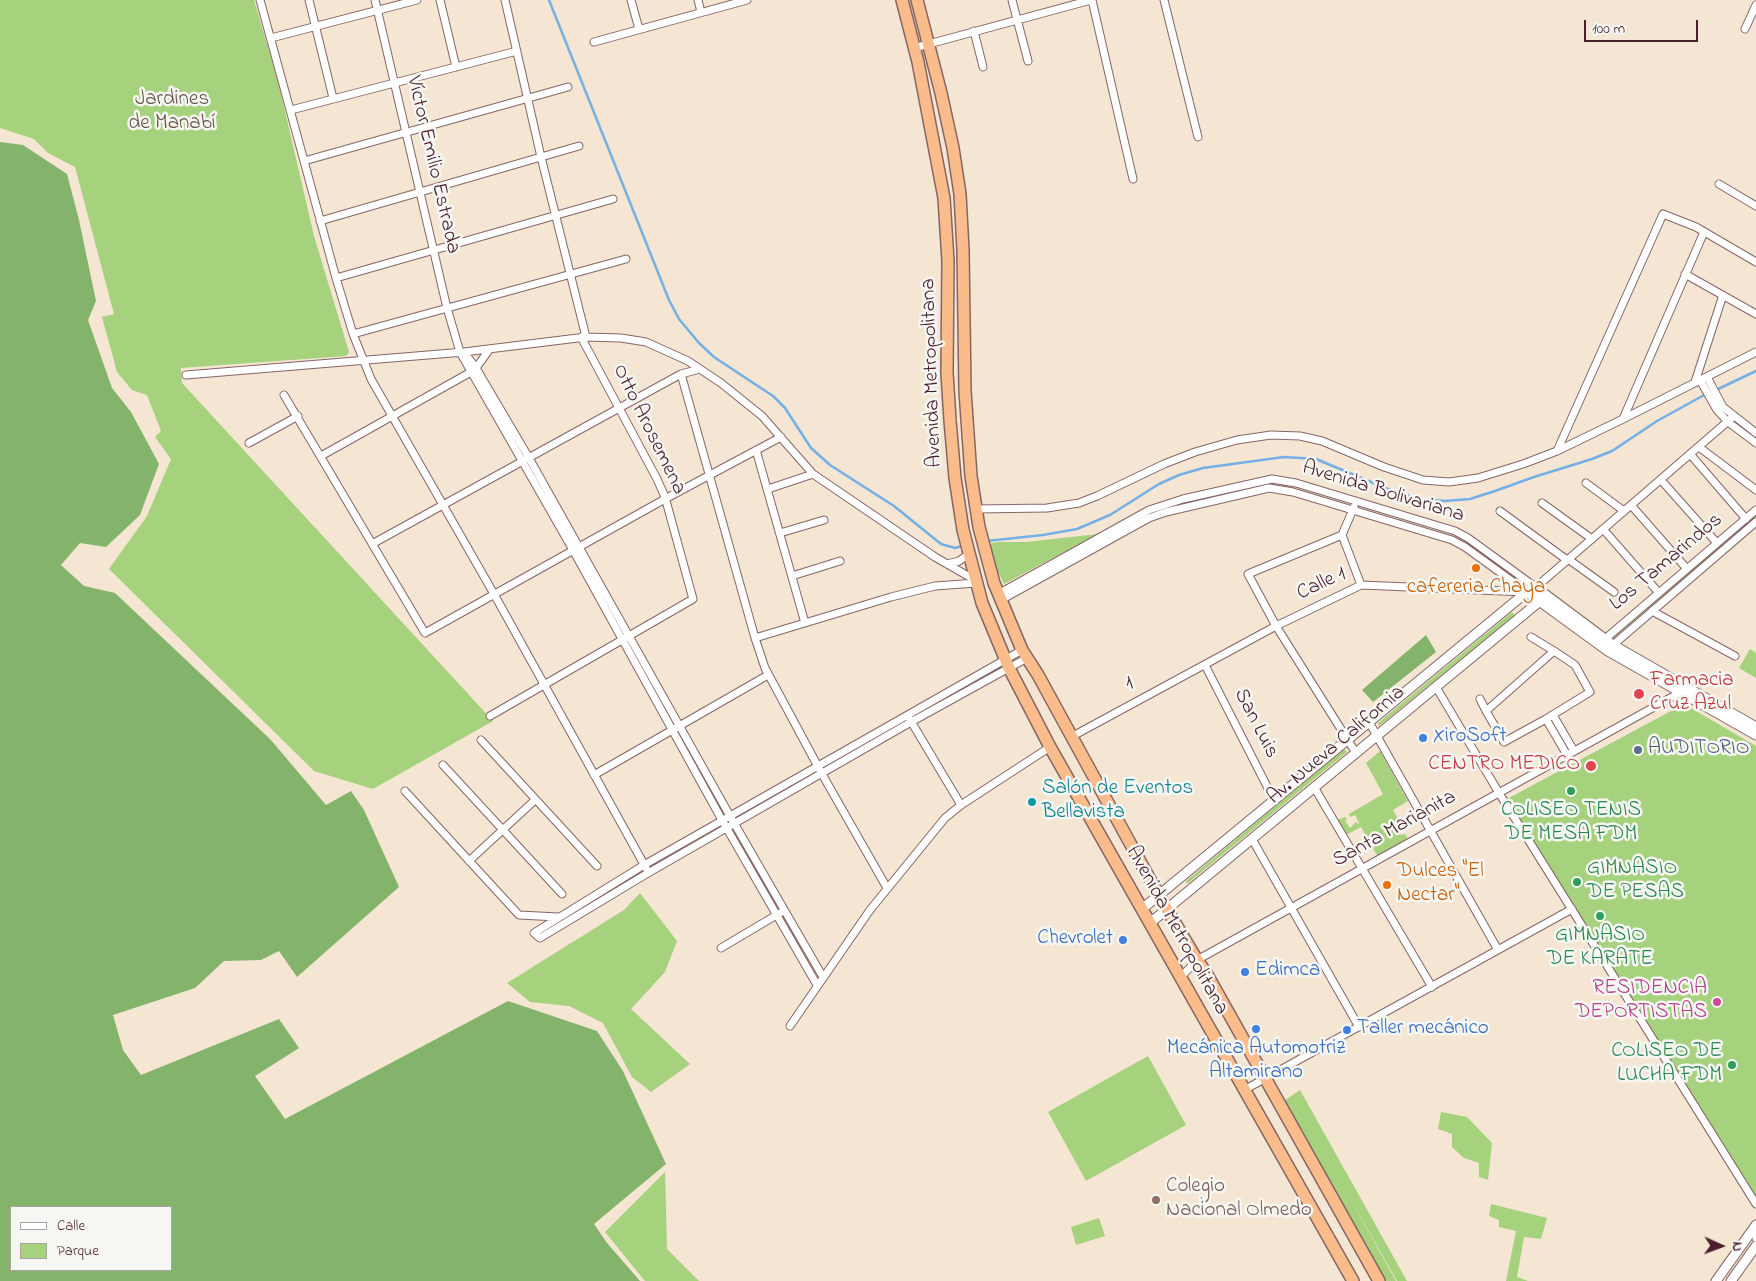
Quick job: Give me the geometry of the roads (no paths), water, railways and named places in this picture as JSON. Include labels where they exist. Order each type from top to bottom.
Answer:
[{"type":"highway","name":"Avenida Metropolitana","points":[[902,0],[914,48],[944,198],[948,261],[947,373],[955,478],[968,552],[994,634],[1050,747],[1353,1281]]},
{"type":"highway","name":"Avenida Metropolitana","points":[[917,0],[953,148],[960,194],[964,288],[965,391],[970,476],[984,548],[1000,597],[1024,654],[1159,896],[1205,971],[1379,1281]]},
{"type":"highway","points":[[948,289],[964,288]]},
{"type":"street","points":[[260,0],[336,278],[363,362],[648,873]]},
{"type":"street","points":[[309,0],[333,98]]},
{"type":"street","name":"Víctor Emilio Estrada","points":[[375,0],[454,337],[462,352]]},
{"type":"street","points":[[271,38],[417,0]]},
{"type":"street","points":[[440,0],[456,67]]},
{"type":"street","name":"Otto Arosemena","points":[[505,0],[584,337],[657,479],[665,499],[693,599],[629,636]]},
{"type":"street","points":[[631,0],[639,29]]},
{"type":"street","points":[[698,0],[701,12]]},
{"type":"street","points":[[594,42],[747,0]]},
{"type":"street","points":[[1012,0],[1028,61]]},
{"type":"street","points":[[914,48],[1092,0],[1133,179]]},
{"type":"street","points":[[1164,0],[1198,137]]},
{"type":"street","points":[[1745,29],[1756,6]]},
{"type":"street","points":[[974,31],[984,67]]},
{"type":"street","points":[[291,110],[517,51]]},
{"type":"street","points":[[304,160],[568,87]]},
{"type":"street","points":[[320,221],[579,146]]},
{"type":"street","points":[[1718,184],[1755,203]]},
{"type":"street","points":[[336,278],[613,199]]},
{"type":"street","points":[[1557,451],[1663,214],[1704,232],[1756,262]]},
{"type":"street","points":[[1623,419],[1704,232]]},
{"type":"street","points":[[353,334],[626,259]]},
{"type":"street","points":[[1685,274],[1756,314]]},
{"type":"street","points":[[1723,295],[1701,380],[1720,408],[1756,443]]},
{"type":"street","points":[[186,375],[363,362],[489,350],[584,337],[621,338],[646,342],[673,353],[700,369],[747,403],[781,437],[813,474],[947,564],[976,581]]},
{"type":"street","points":[[321,456],[473,370],[489,350]]},
{"type":"street","points":[[462,352],[629,636],[822,977]]},
{"type":"street","points":[[976,509],[1047,508],[1079,503],[1181,457],[1224,443],[1259,436],[1280,435],[1311,438],[1415,478],[1439,482],[1460,481],[1493,474],[1557,451],[1756,352]]},
{"type":"street","points":[[372,544],[681,374],[700,369]]},
{"type":"street","points":[[681,374],[755,638],[768,676],[887,888]]},
{"type":"street","points":[[284,395],[425,633],[665,499],[781,437]]},
{"type":"street","points":[[249,443],[298,416]]},
{"type":"street","points":[[1731,419],[1756,433]]},
{"type":"street","points":[[1532,589],[1731,419]]},
{"type":"street","points":[[1699,446],[1756,490]]},
{"type":"street","points":[[756,450],[805,623]]},
{"type":"street","points":[[1690,454],[1746,519]]},
{"type":"street","points":[[768,489],[813,474]]},
{"type":"street","name":"Avenida Bolivariana","points":[[1000,597],[1135,516],[1174,502],[1272,479],[1296,483],[1462,534],[1543,598],[1607,645],[1756,735]]},
{"type":"street","points":[[1661,480],[1717,543]]},
{"type":"street","points":[[1586,483],[1624,511]]},
{"type":"street","name":"Avenida Bolivariana","points":[[1000,597],[1136,524],[1166,512],[1269,488],[1292,492],[1445,537],[1458,543],[1532,589]]},
{"type":"street","points":[[1356,753],[1276,626],[1248,574],[1342,535],[1357,501]]},
{"type":"street","points":[[1542,503],[1592,539]]},
{"type":"street","points":[[1631,505],[1687,569]]},
{"type":"street","name":"Los Tamarindos","points":[[1607,645],[1659,593],[1756,510]]},
{"type":"street","points":[[1500,511],[1614,592]]},
{"type":"street","points":[[780,533],[824,520]]},
{"type":"street","name":"Los Tamarindos","points":[[1607,645],[1652,611],[1756,522]]},
{"type":"street","points":[[1603,529],[1659,593]]},
{"type":"street","points":[[1342,535],[1361,585]]},
{"type":"street","points":[[576,548],[622,640],[722,820],[817,985]]},
{"type":"street","points":[[947,564],[959,561],[968,552]]},
{"type":"street","points":[[792,576],[840,561]]},
{"type":"street","points":[[755,638],[910,592],[976,581]]},
{"type":"street","name":"Calle 1","points":[[1205,665],[1276,626],[1361,585],[1532,589]]},
{"type":"street","name":"Av. Nueva California","points":[[1142,909],[1532,589]]},
{"type":"street","name":"Av. Nueva California","points":[[1150,923],[1543,598]]},
{"type":"street","points":[[1652,611],[1735,656]]},
{"type":"street","points":[[490,716],[629,636]]},
{"type":"street","points":[[1480,699],[1504,742],[1550,717],[1590,692],[1575,665],[1531,637]]},
{"type":"street","points":[[1486,711],[1554,651]]},
{"type":"street","points":[[1007,663],[911,722],[648,873],[540,938],[534,933],[644,865],[907,714],[1024,654]]},
{"type":"street","name":"1","points":[[1071,736],[1205,665]]},
{"type":"street","name":"San Luis","points":[[1205,665],[1274,800]]},
{"type":"street","points":[[594,775],[768,676]]},
{"type":"street","points":[[1436,687],[1499,793],[1756,1204]]},
{"type":"street","name":"Avenida Bolivariana","points":[[1684,690],[1756,727]]},
{"type":"street","name":"Santa Marianita","points":[[1180,978],[1197,960],[1684,690]]},
{"type":"street","points":[[907,714],[961,806]]},
{"type":"street","points":[[1550,717],[1574,751]]},
{"type":"street","points":[[1550,717],[1567,755]]},
{"type":"street","points":[[1369,722],[1498,950]]},
{"type":"street","points":[[481,740],[598,866]]},
{"type":"street","points":[[790,1026],[822,977],[887,888],[940,824],[961,806],[1050,747]]},
{"type":"street","points":[[443,765],[562,894]]},
{"type":"street","points":[[1314,787],[1432,986]]},
{"type":"street","points":[[405,791],[519,916],[559,917]]},
{"type":"street","points":[[470,861],[535,800]]},
{"type":"street","points":[[1252,839],[1359,1027]]},
{"type":"street","points":[[1244,1090],[1572,909]]},
{"type":"street","points":[[721,948],[784,910]]},
{"type":"street","points":[[1716,1281],[1756,1225]]},
{"type":"street","points":[[1756,1229],[1756,1238]]},
{"type":"street","points":[[1730,1281],[1756,1246]]},
{"type":"waterway","points":[[549,0],[669,300],[679,319],[699,343],[714,357],[773,396],[785,408],[811,448],[830,465],[894,506],[941,544],[955,548],[962,546]]},
{"type":"waterway","points":[[1716,390],[1756,371]]},
{"type":"waterway","points":[[987,541],[1077,529],[1110,515],[1159,484],[1179,475],[1203,468],[1284,457],[1316,459],[1395,492],[1422,499],[1445,501],[1470,499],[1612,451],[1657,421],[1706,394]]},
{"type":"place","name":"cafereria Chaya","points":[[1476,568]]},
{"type":"place","name":"Farmacia Cruz Azul","points":[[1639,694]]},
{"type":"place","name":"XiroSoft","points":[[1423,738]]},
{"type":"place","name":"AUDITORIO","points":[[1638,750]]},
{"type":"place","name":"CENTRO MEDICO","points":[[1591,766]]},
{"type":"place","name":"COLISEO TENIS DE MESA FDM","points":[[1571,791]]},
{"type":"place","name":"Salón de Eventos Bellavista","points":[[1032,802]]},
{"type":"place","name":"GIMNASIO DE PESAS","points":[[1577,882]]},
{"type":"place","name":"Dulces \"El Nectar\"","points":[[1387,885]]},
{"type":"place","name":"GIMNASIO DE KARATE","points":[[1600,916]]},
{"type":"place","name":"Chevrolet","points":[[1123,940]]},
{"type":"place","name":"Edimca","points":[[1245,972]]},
{"type":"place","name":"RESIDENCIA DEPORTISTAS","points":[[1717,1002]]},
{"type":"place","name":"Mecánica Automotriz Altamirano","points":[[1256,1029]]},
{"type":"place","name":"Taller mecánico","points":[[1347,1030]]},
{"type":"place","name":"COLISEO DE LUCHA FDM","points":[[1732,1065]]},
{"type":"place","name":"Colegio Nacional Olmedo","points":[[1156,1200]]},
{"type":"park label","name":"Jardines de Manabí","points":[[172,113]]}]
